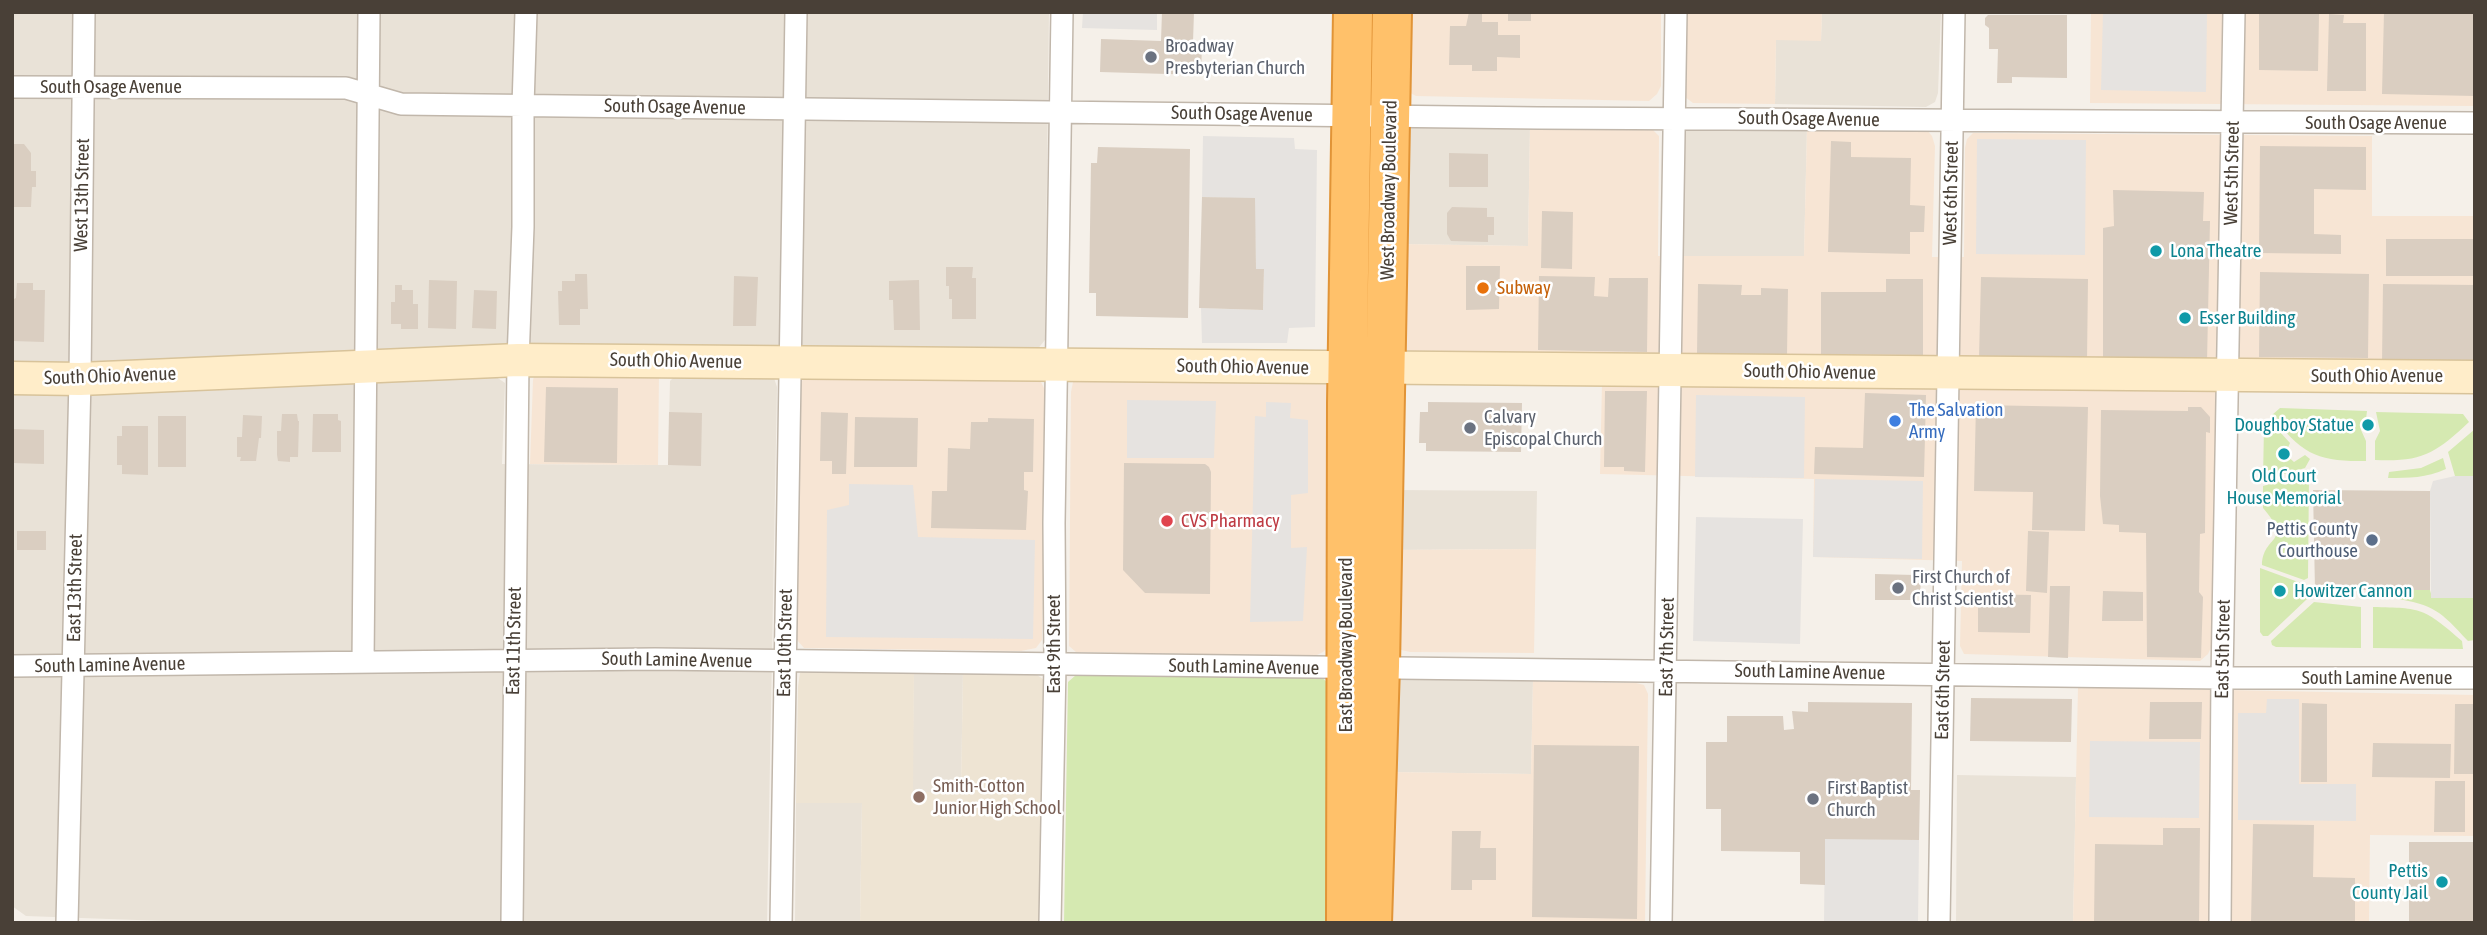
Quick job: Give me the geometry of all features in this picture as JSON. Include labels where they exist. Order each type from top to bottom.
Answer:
[{"type":"highway","name":"West Broadway Boulevard","points":[[1348,368],[1353,12]]},
{"type":"highway","name":"West Broadway Boulevard","points":[[1385,368],[1392,12]]},
{"type":"highway","name":"East Broadway Boulevard","points":[[1348,368],[1372,923]]},
{"type":"highway","name":"East Broadway Boulevard","points":[[1346,923],[1385,368]]},
{"type":"main road","name":"South Ohio Avenue","points":[[12,378],[80,379],[518,360],[2475,377]]},
{"type":"street","name":"West 13th Street","points":[[80,379],[84,12]]},
{"type":"street","points":[[363,662],[369,12]]},
{"type":"street","name":"East 11th Street","points":[[512,923],[513,660],[526,12]]},
{"type":"street","name":"East 10th Street","points":[[780,923],[796,12]]},
{"type":"street","name":"East 9th Street","points":[[1050,923],[1062,12]]},
{"type":"street","name":"East 7th Street","points":[[1661,923],[1676,12]]},
{"type":"street","name":"West 6th Street","points":[[1948,373],[1954,12]]},
{"type":"street","name":"West 5th Street","points":[[2229,376],[2234,12]]},
{"type":"street","name":"South Osage Avenue","points":[[12,87],[346,88],[401,104],[523,106],[1390,116],[2475,123]]},
{"type":"street","name":"East 6th Street","points":[[1939,923],[1948,373]]},
{"type":"street","name":"East 5th Street","points":[[2220,923],[2229,376]]},
{"type":"street","name":"East 13th Street","points":[[67,923],[80,379]]},
{"type":"street","name":"South Lamine Avenue","points":[[12,666],[655,659],[2222,678],[2475,678]]},
{"type":"shaded area","points":[[12,12],[1049,12],[1045,340],[1036,351],[499,344],[97,362],[12,362]]},
{"type":"shaded area","points":[[1083,12],[1157,12],[1157,30],[1082,28]]},
{"type":"shaded area","points":[[1400,12],[1661,12],[1661,86],[1649,101],[1416,96],[1405,90]]},
{"type":"shaded area","points":[[1686,12],[1822,12],[1821,41],[1776,40],[1775,104],[1693,103],[1685,97]]},
{"type":"shaded area","points":[[1822,12],[1941,12],[1938,93],[1935,102],[1926,107],[1775,104],[1776,40],[1821,40]]},
{"type":"shaded area","points":[[2091,12],[2475,12],[2475,106],[2090,103]]},
{"type":"shaded area","points":[[2103,12],[2207,12],[2206,92],[2101,90]]},
{"type":"shaded area","points":[[1405,126],[1530,128],[1528,246],[1396,244]]},
{"type":"shaded area","points":[[1689,127],[1807,128],[1804,256],[1682,256],[1684,134]]},
{"type":"shaded area","points":[[1530,128],[1653,130],[1659,136],[1658,256],[1804,256],[1807,128],[1927,130],[1935,146],[1932,257],[1964,257],[1965,148],[1967,139],[1973,133],[2372,136],[2372,216],[2475,216],[2475,361],[2219,359],[2214,641],[2208,654],[2200,661],[1964,654],[1960,646],[1962,561],[1813,557],[1814,479],[1600,474],[1602,383],[1403,350],[1396,244],[1528,246]]},
{"type":"shaded area","points":[[1203,136],[1294,138],[1295,149],[1317,150],[1315,327],[1289,328],[1287,343],[1202,343],[1201,308],[1263,310],[1264,270],[1256,269],[1254,199],[1202,197]]},
{"type":"shaded area","points":[[1977,139],[2086,140],[2085,255],[1976,254]]},
{"type":"shaded area","points":[[659,372],[658,465],[530,464],[535,373]]},
{"type":"shaded area","points":[[678,373],[773,375],[777,387],[767,923],[220,923],[26,916],[12,906],[12,393],[492,374],[505,383],[502,464],[668,465],[670,381]]},
{"type":"shaded area","points":[[805,374],[1033,376],[1041,382],[1047,394],[1042,640],[1036,648],[1021,651],[804,648],[797,640],[801,384]]},
{"type":"shaded area","points":[[1080,376],[1323,378],[1332,385],[1330,645],[1323,652],[1315,656],[1076,652],[1069,646],[1071,392],[1073,382]]},
{"type":"shaded area","points":[[1696,395],[1805,397],[1804,478],[1695,477]]},
{"type":"shaded area","points":[[1127,400],[1216,401],[1214,458],[1127,458]]},
{"type":"shaded area","points":[[1266,402],[1291,403],[1290,418],[1308,420],[1308,493],[1291,495],[1291,548],[1307,547],[1303,621],[1250,622],[1255,416],[1266,417]]},
{"type":"shaded area","points":[[2455,476],[2475,476],[2475,598],[2431,598],[2430,491],[2433,481]]},
{"type":"shaded area","points":[[1815,479],[1923,481],[1922,559],[1813,557]]},
{"type":"shaded area","points":[[849,484],[913,485],[918,537],[1035,540],[1033,639],[826,637],[827,510],[849,505]]},
{"type":"shaded area","points":[[1394,490],[1537,491],[1536,549],[1392,550]]},
{"type":"shaded area","points":[[1696,517],[1803,519],[1800,644],[1693,641]]},
{"type":"shaded area","points":[[1536,549],[1534,653],[1410,652],[1397,649],[1392,550]]},
{"type":"shaded area","name":"Smith-Cotton Junior High School","points":[[808,669],[914,671],[913,792],[961,792],[963,672],[1034,673],[1043,679],[1039,923],[860,923],[862,803],[796,803],[798,687],[800,673]]},
{"type":"shaded area","points":[[914,671],[963,672],[961,792],[912,792]]},
{"type":"shaded area","points":[[1397,679],[1533,681],[1531,774],[1387,772]]},
{"type":"shaded area","points":[[1533,681],[1644,685],[1648,694],[1645,923],[1384,923],[1387,772],[1531,774]]},
{"type":"shaded area","points":[[2078,687],[2475,695],[2475,836],[2370,835],[2369,923],[2073,923]]},
{"type":"shaded area","points":[[2267,699],[2299,699],[2299,784],[2356,784],[2356,821],[2238,820],[2238,713],[2266,713]]},
{"type":"shaded area","points":[[2090,741],[2200,742],[2199,818],[2089,817]]},
{"type":"shaded area","points":[[1957,775],[2076,777],[2073,923],[1956,923]]},
{"type":"shaded area","points":[[862,802],[860,923],[795,923],[796,803]]},
{"type":"shaded area","points":[[1825,838],[1919,840],[1918,923],[1824,923]]},
{"type":"green space","points":[[2280,408],[2367,411],[2361,430],[2366,441],[2366,461],[2335,460],[2302,447],[2272,415]]},
{"type":"green space","points":[[2376,412],[2463,414],[2469,422],[2447,442],[2427,454],[2405,459],[2375,460],[2375,441],[2380,431]]},
{"type":"green space","points":[[2270,421],[2290,443],[2285,454],[2294,462],[2305,455],[2310,459],[2305,468],[2263,480],[2264,425]]},
{"type":"green space","points":[[2475,429],[2475,476],[2455,476],[2448,452]]},
{"type":"green space","points":[[2443,458],[2446,469],[2439,472],[2417,477],[2388,478],[2389,472],[2421,468]]},
{"type":"green space","points":[[2305,474],[2309,476],[2308,578],[2304,580],[2262,565],[2267,548],[2277,534],[2272,520],[2263,508],[2263,486]]},
{"type":"green space","points":[[2260,568],[2301,583],[2307,599],[2268,636],[2263,636],[2260,632]]},
{"type":"green space","points":[[2388,590],[2430,590],[2432,597],[2475,598],[2475,640],[2468,641],[2436,611],[2418,603],[2393,598]]},
{"type":"green space","points":[[2314,602],[2361,607],[2361,648],[2272,645],[2271,641]]},
{"type":"green space","points":[[2373,607],[2422,612],[2462,641],[2463,649],[2373,648]]},
{"type":"green space","points":[[1086,671],[1319,675],[1329,684],[1329,923],[1064,923],[1068,682]]},
{"type":"building","name":"Broadway Presbyterian Church","points":[[1162,12],[1194,12],[1193,42],[1202,42],[1201,75],[1100,72],[1101,39],[1161,41]]},
{"type":"building","points":[[1469,12],[1482,12],[1482,22],[1498,22],[1498,35],[1520,35],[1520,58],[1497,57],[1497,71],[1472,71],[1472,65],[1449,65],[1450,26],[1466,26]]},
{"type":"building","points":[[1508,12],[1531,13],[1531,21],[1508,21]]},
{"type":"building","points":[[2384,12],[2475,12],[2475,96],[2382,94]]},
{"type":"building","points":[[2259,13],[2319,14],[2318,71],[2259,70]]},
{"type":"building","points":[[2329,14],[2344,15],[2343,23],[2366,23],[2366,91],[2327,91]]},
{"type":"building","points":[[1988,15],[2067,15],[2067,78],[2012,77],[2012,83],[1997,83],[1998,49],[1989,49],[1989,28],[1985,25]]},
{"type":"building","points":[[1831,141],[1851,142],[1851,157],[1911,158],[1910,205],[1925,206],[1924,232],[1910,232],[1910,254],[1828,252]]},
{"type":"building","points":[[12,144],[24,144],[31,153],[31,171],[36,171],[36,187],[32,187],[31,207],[12,207]]},
{"type":"building","points":[[2260,146],[2366,147],[2366,190],[2314,189],[2314,234],[2341,235],[2341,254],[2259,253]]},
{"type":"building","points":[[1098,147],[1190,149],[1188,318],[1096,316],[1096,293],[1089,293],[1091,163],[1097,163]]},
{"type":"building","points":[[1449,153],[1488,154],[1488,187],[1449,187]]},
{"type":"building","points":[[2113,190],[2204,192],[2203,221],[2210,221],[2207,362],[2103,360],[2103,228],[2114,226]]},
{"type":"building","points":[[1202,197],[1255,198],[1256,269],[1264,269],[1263,310],[1199,308]]},
{"type":"building","points":[[1452,207],[1487,208],[1487,217],[1494,217],[1494,235],[1488,235],[1488,242],[1451,241],[1447,234],[1447,213]]},
{"type":"building","points":[[1542,211],[1573,212],[1572,269],[1541,268]]},
{"type":"building","points":[[2386,239],[2475,239],[2475,276],[2386,276]]},
{"type":"building","name":"Subway","points":[[1466,266],[1500,266],[1499,309],[1466,310]]},
{"type":"building","points":[[946,267],[973,267],[972,278],[976,278],[976,319],[952,319],[952,299],[949,299],[949,286],[946,286]]},
{"type":"building","points":[[2260,272],[2369,274],[2368,358],[2259,357]]},
{"type":"building","points":[[575,274],[587,274],[588,309],[580,309],[580,325],[559,325],[558,291],[562,291],[562,281],[575,281]]},
{"type":"building","points":[[734,276],[758,277],[756,326],[733,326]]},
{"type":"building","points":[[1539,276],[1595,277],[1594,296],[1608,297],[1609,278],[1648,278],[1647,352],[1538,350]]},
{"type":"building","points":[[1981,277],[2088,279],[2087,360],[1979,358]]},
{"type":"building","points":[[1886,279],[1923,279],[1923,355],[1821,354],[1821,292],[1886,292]]},
{"type":"building","points":[[429,280],[457,281],[456,329],[428,328]]},
{"type":"building","points":[[919,280],[920,330],[894,330],[889,281]]},
{"type":"building","points":[[17,283],[33,283],[33,290],[45,290],[44,342],[12,341],[12,306],[16,298]]},
{"type":"building","points":[[1698,284],[1742,285],[1741,295],[1761,295],[1761,288],[1788,289],[1787,355],[1697,354]]},
{"type":"building","points":[[2383,284],[2475,285],[2475,365],[2382,363]]},
{"type":"building","points":[[395,285],[402,285],[402,290],[413,290],[413,304],[418,304],[418,329],[401,329],[401,324],[391,324],[391,302],[395,302]]},
{"type":"building","points":[[474,290],[497,291],[496,329],[472,328]]},
{"type":"building","points":[[546,387],[618,388],[617,463],[544,462]]},
{"type":"building","points":[[1605,391],[1647,391],[1645,472],[1624,471],[1624,467],[1604,467]]},
{"type":"building","name":"The Salvation Army","points":[[1865,393],[1926,395],[1924,477],[1814,474],[1815,447],[1863,448]]},
{"type":"building","name":"Calvary Episcopal Church","points":[[1428,402],[1522,403],[1521,452],[1426,451],[1426,443],[1419,443],[1420,412],[1428,412]]},
{"type":"building","points":[[1976,405],[2088,407],[2085,531],[2032,530],[2033,492],[1974,491]]},
{"type":"building","points":[[2188,407],[2201,407],[2210,417],[2210,433],[2206,432],[2205,533],[2200,534],[2199,592],[2203,597],[2201,658],[2147,657],[2146,533],[2119,532],[2119,525],[2103,524],[2100,496],[2101,410],[2188,411]]},
{"type":"building","points":[[669,412],[702,413],[701,466],[668,465]]},
{"type":"building","points":[[821,412],[848,413],[846,474],[832,474],[832,461],[820,461]]},
{"type":"building","points":[[282,414],[297,414],[299,421],[298,457],[290,457],[290,462],[278,461],[277,455],[277,431],[281,431]]},
{"type":"building","points":[[313,414],[338,414],[338,420],[341,421],[341,452],[312,452]]},
{"type":"building","points":[[243,415],[262,416],[256,461],[240,461],[241,457],[237,457],[237,437],[242,437]]},
{"type":"building","points":[[158,416],[186,416],[186,467],[158,467]]},
{"type":"building","points":[[855,417],[918,418],[917,467],[854,467]]},
{"type":"building","points":[[988,418],[1034,419],[1033,472],[1024,472],[1024,490],[1028,491],[1026,530],[931,528],[932,491],[947,491],[948,448],[970,449],[971,422],[988,422]]},
{"type":"building","points":[[122,426],[148,426],[148,475],[122,474],[122,465],[117,465],[117,436],[122,436]]},
{"type":"building","points":[[12,429],[44,430],[44,464],[12,463]]},
{"type":"building","name":"CVS Pharmacy","points":[[1124,463],[1205,464],[1209,467],[1210,594],[1145,593],[1123,570]]},
{"type":"building","name":"Pettis County Courthouse","points":[[2313,490],[2430,491],[2430,590],[2315,590]]},
{"type":"building","points":[[17,531],[46,531],[46,550],[17,550]]},
{"type":"building","points":[[2028,531],[2049,532],[2047,593],[2026,591]]},
{"type":"building","name":"First Church of Christ Scientist","points":[[1875,574],[1915,575],[1915,583],[1921,583],[1920,592],[1914,592],[1914,600],[1875,600]]},
{"type":"building","points":[[2050,586],[2070,586],[2068,658],[2048,657]]},
{"type":"building","points":[[2103,591],[2143,592],[2143,621],[2102,621]]},
{"type":"building","points":[[1978,594],[2031,595],[2030,633],[1978,632]]},
{"type":"building","points":[[1971,698],[2072,699],[2071,742],[1970,741]]},
{"type":"building","name":"First Baptist Church","points":[[1808,702],[1912,703],[1911,790],[1920,790],[1919,840],[1825,839],[1825,885],[1800,884],[1800,852],[1721,851],[1721,809],[1706,809],[1706,742],[1727,742],[1727,716],[1783,716],[1784,730],[1794,729],[1792,711],[1808,712]]},
{"type":"building","points":[[2150,702],[2202,702],[2201,739],[2149,739]]},
{"type":"building","points":[[2302,703],[2327,704],[2327,782],[2301,782]]},
{"type":"building","points":[[2455,704],[2475,704],[2475,774],[2454,774]]},
{"type":"building","points":[[2373,743],[2451,744],[2450,778],[2372,777]]},
{"type":"building","points":[[1534,745],[1639,746],[1637,919],[1532,917]]},
{"type":"building","points":[[2435,781],[2465,781],[2465,832],[2434,832]]},
{"type":"building","points":[[2253,824],[2314,825],[2313,877],[2355,878],[2355,923],[2251,923]]},
{"type":"building","points":[[2163,828],[2200,828],[2199,923],[2094,923],[2095,844],[2163,845]]},
{"type":"building","points":[[1452,831],[1481,831],[1480,848],[1496,848],[1496,880],[1472,880],[1472,890],[1451,890]]},
{"type":"building","name":"Pettis County Jail","points":[[2409,842],[2475,842],[2475,923],[2409,923]]},
{"type":"place","name":"Broadway Presbyterian Church","points":[[1151,57]]},
{"type":"place","name":"Lona Theatre","points":[[2156,251]]},
{"type":"place","name":"Subway","points":[[1483,288]]},
{"type":"place","name":"Esser Building","points":[[2185,318]]},
{"type":"place","name":"The Salvation Army","points":[[1895,421]]},
{"type":"place","name":"Doughboy Statue","points":[[2368,425]]},
{"type":"place","name":"Calvary Episcopal Church","points":[[1470,428]]},
{"type":"place","name":"Old Court House Memorial","points":[[2284,454]]},
{"type":"place","name":"CVS Pharmacy","points":[[1167,521]]},
{"type":"place","name":"Pettis County Courthouse","points":[[2372,540]]},
{"type":"place","name":"First Church of Christ Scientist","points":[[1898,588]]},
{"type":"place","name":"Howitzer Cannon","points":[[2280,591]]},
{"type":"place","name":"Smith-Cotton Junior High School","points":[[919,797]]},
{"type":"place","name":"First Baptist Church","points":[[1813,799]]},
{"type":"place","name":"Pettis County Jail","points":[[2442,882]]}]
